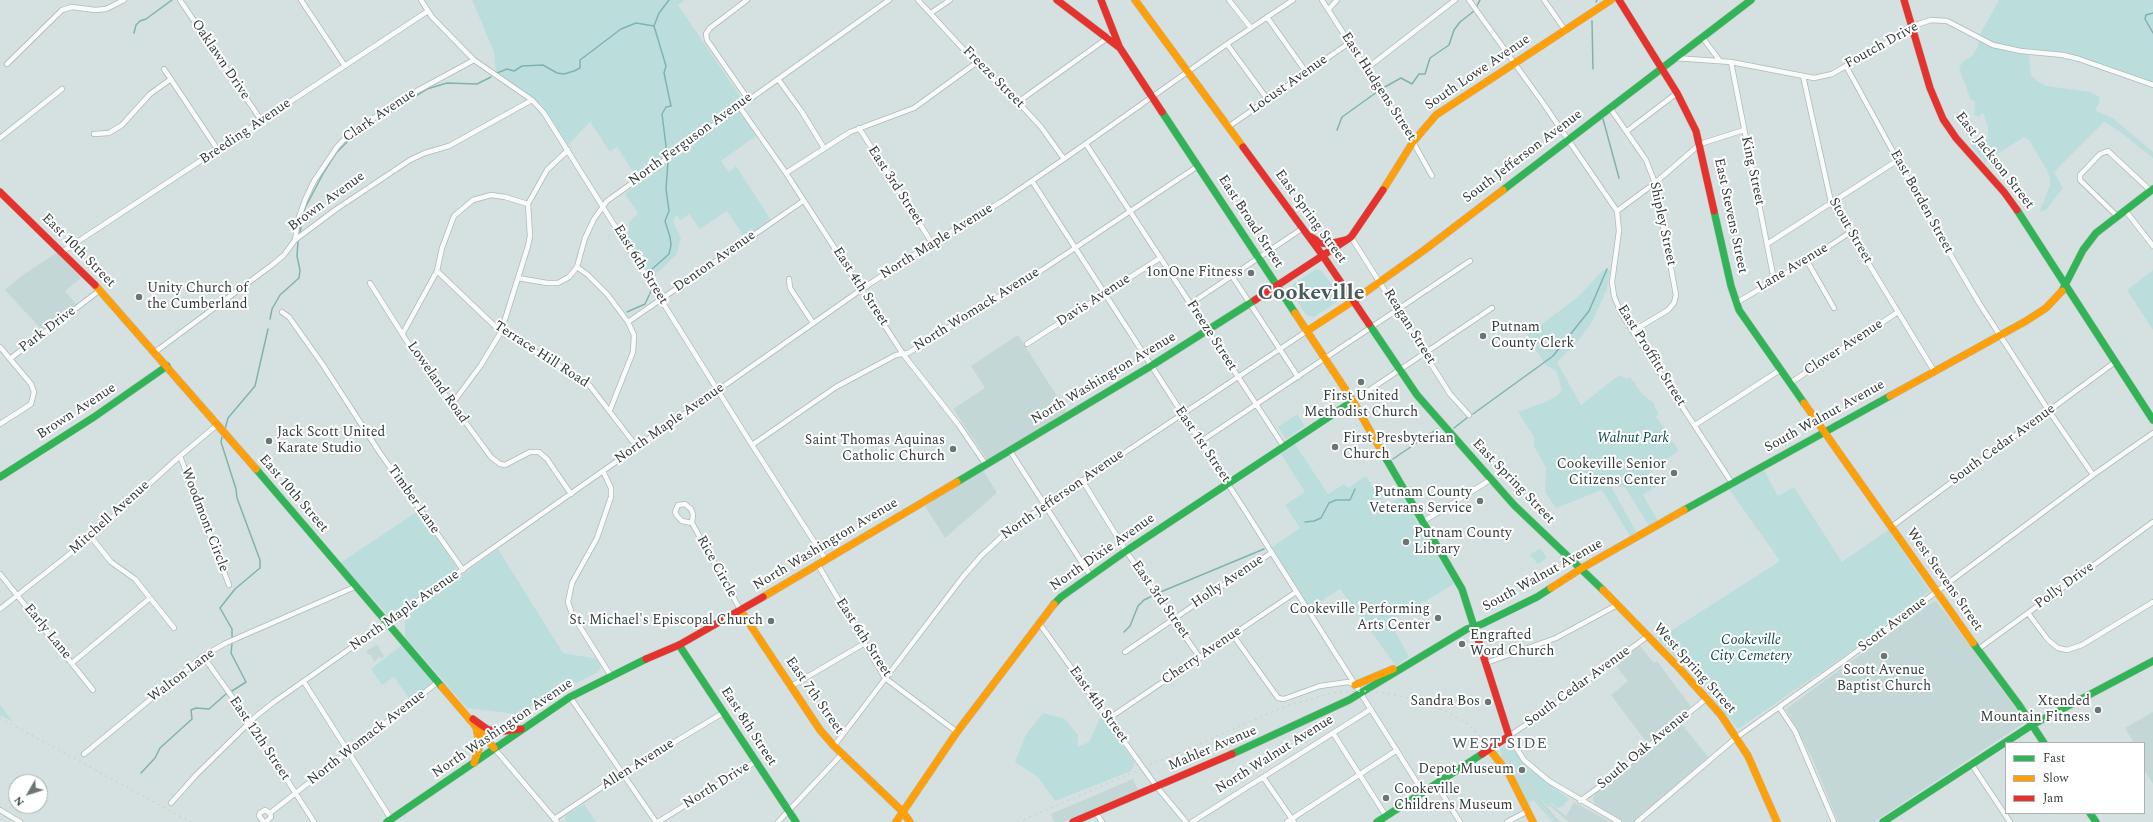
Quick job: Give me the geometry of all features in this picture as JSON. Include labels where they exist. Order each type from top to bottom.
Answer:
[{"type":"street","points":[[7,64],[62,10],[72,7],[95,10],[106,9],[124,0]]},
{"type":"street","name":"Oaklawn Drive","points":[[180,0],[261,120]]},
{"type":"street","points":[[301,0],[346,66]]},
{"type":"street","name":"East 6th Street","points":[[421,0],[428,11],[474,60],[532,100],[544,113],[604,205],[752,445],[826,560]]},
{"type":"street","points":[[747,0],[710,28],[706,37],[748,99]]},
{"type":"street","name":"North Ferguson Avenue","points":[[577,267],[585,238],[604,205],[748,99],[889,0]]},
{"type":"street","name":"Freeze Street","points":[[918,0],[976,63],[1018,102],[1041,127],[1064,159]]},
{"type":"street","points":[[931,13],[950,0]]},
{"type":"street","name":"East Broad Street","points":[[1056,0],[1120,48],[1353,401],[1424,521],[1462,589],[1509,736]]},
{"type":"street","points":[[1101,0],[1113,34],[1120,48]]},
{"type":"street","name":"East Spring Street","points":[[1136,0],[1303,228],[1398,370],[1417,395],[1490,480],[1524,515],[1582,568]]},
{"type":"street","points":[[1229,0],[1251,28]]},
{"type":"street","name":"North Maple Avenue","points":[[171,803],[250,722],[304,682],[862,289],[932,243],[1032,181],[1227,44],[1293,0]]},
{"type":"street","name":"East Hudgens Street","points":[[1322,0],[1413,142],[1432,176]]},
{"type":"street","points":[[1328,10],[1336,0]]},
{"type":"street","points":[[1366,69],[1455,0]]},
{"type":"street","name":"East Proffitt Street","points":[[1469,0],[1568,139],[1617,211],[1619,231],[1612,282],[1614,296],[1621,313],[1732,483]]},
{"type":"street","points":[[1544,0],[1565,30]]},
{"type":"street","name":"South Lowe Avenue","points":[[1322,256],[1349,238],[1370,212],[1413,142],[1436,115],[1611,0]]},
{"type":"street","name":"East Stevens Street","points":[[1619,0],[1677,93],[1690,118],[1700,144],[1736,303],[1743,317],[1824,432]]},
{"type":"street","name":"South Jefferson Avenue","points":[[1308,331],[1380,282],[1751,0]]},
{"type":"street","name":"East Jackson Street","points":[[1904,0],[1930,88],[1946,124],[2004,192],[2066,284],[2153,420]]},
{"type":"street","name":"Breeding Avenue","points":[[62,252],[428,11]]},
{"type":"street","points":[[1267,17],[1306,72]]},
{"type":"street","name":"Foutch Drive","points":[[1674,58],[1731,62],[1814,78],[1824,77],[1913,28],[1931,20],[1947,21],[1993,45],[2021,51],[2063,55],[2079,59],[2153,85]]},
{"type":"street","points":[[1018,102],[1113,34]]},
{"type":"street","points":[[1702,37],[1720,61]]},
{"type":"street","name":"Locust Avenue","points":[[1228,127],[1349,43]]},
{"type":"street","points":[[1227,44],[1268,100]]},
{"type":"street","name":"Clark Avenue","points":[[295,240],[298,220],[314,181],[337,147],[348,135],[415,92],[474,60]]},
{"type":"street","name":"King Street","points":[[1731,62],[1774,280]]},
{"type":"street","points":[[786,173],[824,148],[859,128],[914,108],[976,63]]},
{"type":"street","name":"East Borden Street","points":[[1846,66],[1936,230],[1999,336],[2093,475]]},
{"type":"street","points":[[164,69],[218,150]]},
{"type":"street","name":"Stout Street","points":[[1803,76],[1831,202],[1934,372]]},
{"type":"street","points":[[94,134],[109,133],[122,124],[150,94],[171,79]]},
{"type":"street","points":[[778,79],[802,112],[824,148]]},
{"type":"street","points":[[0,138],[62,89]]},
{"type":"street","points":[[1627,130],[1677,93]]},
{"type":"street","name":"Brown Avenue","points":[[155,352],[272,265],[284,255],[295,240],[335,210],[410,160],[425,153],[449,146],[532,100]]},
{"type":"street","name":"East 4th Street","points":[[739,106],[786,173],[903,354],[958,424],[986,465]]},
{"type":"street","name":"Shipley Street","points":[[1610,108],[1627,130],[1646,160],[1655,183],[1676,295],[1674,303],[1668,310],[1633,331]]},
{"type":"street","name":"East 3rd Street","points":[[859,128],[932,243]]},
{"type":"street","points":[[1617,211],[1655,183],[1700,144],[1744,130]]},
{"type":"street","name":"Freeze Street","points":[[1086,144],[1284,447]]},
{"type":"street","points":[[452,404],[484,361],[500,332],[530,236],[528,204],[547,170],[568,150]]},
{"type":"street","points":[[2117,216],[2080,180],[2080,175],[2100,154],[2108,151],[2152,190]]},
{"type":"street","points":[[1767,244],[1898,160]]},
{"type":"street","name":"North Womack Avenue","points":[[752,445],[836,387],[896,355],[908,353],[1074,248],[1198,166]]},
{"type":"street","name":"East 1st Street","points":[[1032,181],[1424,792]]},
{"type":"street","name":"South Walnut Avenue","points":[[1474,627],[1534,598],[1582,568],[1732,483],[1999,336],[2046,308],[2062,292],[2088,241],[2103,226],[2152,190]]},
{"type":"street","name":"East 10th Street","points":[[0,192],[100,290],[155,352],[389,623],[555,820]]},
{"type":"street","name":"Loweland Road","points":[[528,204],[505,197],[491,195],[481,197],[468,204],[454,216],[449,227],[437,271],[403,333],[413,351],[494,461],[505,465],[530,452],[539,452],[547,459],[571,494]]},
{"type":"street","name":"Denton Avenue","points":[[628,322],[803,201]]},
{"type":"street","points":[[2125,210],[2153,246]]},
{"type":"street","points":[[1190,304],[1303,228]]},
{"type":"street","name":"Lane Avenue","points":[[1736,303],[1849,233]]},
{"type":"street","points":[[1308,236],[1322,243],[1329,244],[1349,238]]},
{"type":"street","name":"Reagan Street","points":[[1349,238],[1398,309],[1450,394],[1469,415]]},
{"type":"street","name":"North Washington Avenue","points":[[389,820],[570,697],[611,676],[679,645],[741,611],[1151,366],[1208,331],[1322,256]]},
{"type":"street","name":"Davis Avenue","points":[[1027,344],[1160,258]]},
{"type":"street","points":[[1200,442],[1371,329],[1470,261]]},
{"type":"street","points":[[1806,261],[1834,308]]},
{"type":"street","points":[[518,278],[547,283],[558,283],[569,277],[577,267],[588,275],[607,294],[628,322],[634,335],[633,352],[610,410]]},
{"type":"street","name":"Terrace Hill Road","points":[[437,271],[500,332],[578,377],[590,386],[610,410],[637,448]]},
{"type":"street","points":[[1232,276],[1298,377]]},
{"type":"street","points":[[789,279],[790,288],[813,324]]},
{"type":"street","points":[[370,283],[403,333]]},
{"type":"street","name":"Park Drive","points":[[0,424],[31,404],[34,392],[31,384],[11,358],[100,290]]},
{"type":"street","points":[[1353,401],[1492,308]]},
{"type":"street","name":"Timber Lane","points":[[282,312],[289,316],[380,453],[463,570]]},
{"type":"street","name":"Clover Avenue","points":[[1790,383],[1898,312]]},
{"type":"street","name":"North Jefferson Avenue","points":[[834,746],[981,556],[1010,529],[1308,331]]},
{"type":"street","points":[[0,347],[11,358]]},
{"type":"street","name":"South Cedar Avenue","points":[[1891,527],[2115,362]]},
{"type":"street","name":"Brown Avenue","points":[[0,477],[94,417],[167,366]]},
{"type":"street","points":[[1695,425],[1780,370]]},
{"type":"street","name":"North Dixie Avenue","points":[[896,822],[957,732],[1039,623],[1061,597],[1090,575],[1227,483],[1353,401]]},
{"type":"street","name":"Mitchell Avenue","points":[[0,609],[91,537],[180,456],[217,425]]},
{"type":"street","name":"West Stevens Street","points":[[1824,432],[2043,742]]},
{"type":"street","name":"Scott Avenue","points":[[1637,822],[1737,737],[2093,475],[2153,433]]},
{"type":"street","points":[[1010,451],[1090,575]]},
{"type":"street","name":"Woodmont Circle","points":[[180,456],[229,585]]},
{"type":"street","points":[[603,471],[609,479],[611,497],[597,538],[572,583],[568,602],[572,614],[611,676]]},
{"type":"street","name":"East 3rd Street","points":[[1082,480],[1126,551],[1200,658]]},
{"type":"street","points":[[1424,521],[1490,480]]},
{"type":"street","name":"Rice Circle","points":[[692,523],[682,521],[677,516],[675,512],[678,505],[685,504],[691,509],[693,514],[692,523],[741,611]]},
{"type":"street","name":"Polly Drive","points":[[1977,650],[2153,522]]},
{"type":"street","points":[[91,537],[111,562],[130,575],[174,628]]},
{"type":"street","name":"Holly Avenue","points":[[1125,652],[1271,553]]},
{"type":"street","name":"East 6th Street","points":[[818,565],[886,678],[957,732]]},
{"type":"street","name":"West Spring Street","points":[[1582,568],[1707,698],[1737,737],[1755,769],[1778,822]]},
{"type":"street","name":"Early Lane","points":[[0,574],[93,690]]},
{"type":"street","name":"Walton Lane","points":[[84,754],[203,656],[226,643],[356,586]]},
{"type":"street","name":"Cherry Avenue","points":[[1108,720],[1296,592]]},
{"type":"street","points":[[72,663],[150,598]]},
{"type":"street","points":[[2028,613],[2048,640],[2058,648],[2067,650],[2082,645],[2153,602]]},
{"type":"street","points":[[1486,663],[1556,638],[1617,605]]},
{"type":"street","name":"East 7th Street","points":[[741,611],[790,687],[820,730],[842,754],[903,812],[910,822]]},
{"type":"street","name":"East 4th Street","points":[[1039,623],[1157,787],[1186,822]]},
{"type":"street","points":[[1361,693],[1466,629],[1474,627]]},
{"type":"street","points":[[1232,635],[1278,698],[1284,699],[1320,686],[1348,682],[1355,685],[1413,660]]},
{"type":"street","name":"South Cedar Avenue","points":[[1509,736],[1540,716],[1648,636]]},
{"type":"street","points":[[790,687],[865,643]]},
{"type":"street","name":"East 8th Street","points":[[679,645],[796,822]]},
{"type":"street","name":"East 12th Street","points":[[203,656],[250,722],[314,822]]},
{"type":"street","points":[[2006,742],[2032,725],[2153,661]]},
{"type":"street","points":[[304,682],[389,820]]},
{"type":"street","name":"North Womack Avenue","points":[[270,812],[296,794],[347,751],[438,682]]},
{"type":"street","name":"Mahler Avenue","points":[[1073,822],[1263,741],[1361,693]]},
{"type":"street","points":[[570,697],[657,822]]},
{"type":"street","name":"South Oak Avenue","points":[[1580,801],[1617,774],[1673,725],[1707,698]]},
{"type":"street","points":[[1779,707],[1795,731],[1834,822]]},
{"type":"street","name":"North Walnut Avenue","points":[[1192,822],[1371,709]]},
{"type":"street","name":"Allen Avenue","points":[[555,820],[623,773],[723,712]]},
{"type":"street","points":[[466,715],[487,729],[496,732],[523,728]]},
{"type":"street","points":[[474,762],[480,744],[476,726]]},
{"type":"street","points":[[1333,733],[1386,816]]},
{"type":"street","points":[[1378,822],[1490,750],[1509,736],[1520,756],[1534,769],[1560,789],[1619,822]]},
{"type":"street","points":[[1499,761],[1498,751],[1502,742]]},
{"type":"street","points":[[1884,822],[2005,743]]},
{"type":"street","points":[[1263,777],[1291,821],[1359,774],[1397,750]]},
{"type":"street","points":[[1490,750],[1515,785],[1533,822]]},
{"type":"street","points":[[778,822],[842,754]]},
{"type":"street","name":"North Drive","points":[[657,822],[755,762]]},
{"type":"street","points":[[1972,764],[2010,822]]},
{"type":"street","points":[[1436,784],[1460,822]]},
{"type":"street","points":[[0,810],[20,822]]},
{"type":"street","points":[[265,810],[270,812],[271,818],[265,822],[259,818],[260,813],[265,810]]},
{"type":"street","points":[[1508,822],[1528,811]]},
{"type":"street","points":[[1096,812],[1102,822]]},
{"type":"shaded area","points":[[58,252],[82,277],[65,291],[77,305],[43,331],[5,290],[24,274]]},
{"type":"shaded area","points":[[1018,335],[1067,412],[987,459],[953,409],[985,388],[971,366]]},
{"type":"shaded area","points":[[983,470],[997,493],[945,538],[925,506]]},
{"type":"shaded area","points":[[1934,601],[1937,602],[1948,616],[2024,720],[2024,723],[1874,822],[1838,822],[1814,762],[1786,709]]},
{"type":"shaded area","points":[[377,645],[384,656],[381,659],[379,656],[374,662],[371,654],[369,655],[366,651]]},
{"type":"shaded area","points":[[1640,646],[1654,663],[1657,661],[1691,707],[1677,718],[1708,757],[1634,822],[1625,822],[1595,805],[1593,799],[1596,792],[1614,779],[1650,747],[1611,695],[1628,681],[1615,664]]},
{"type":"shaded area","points":[[2153,712],[2153,784],[2145,772],[2145,742],[2133,742],[2125,728]]},
{"type":"shaded area","points":[[1502,754],[1560,822],[1556,822],[1501,757]]},
{"type":"shaded area","points":[[1133,779],[1138,790],[1063,822],[1054,822],[1051,814]]},
{"type":"shaded area","points":[[1574,802],[1610,822],[1569,822],[1549,805],[1550,804],[1566,816]]},
{"type":"green space","points":[[472,0],[684,0],[678,5],[742,99],[735,105],[756,136],[721,161],[729,172],[736,166],[771,220],[745,238],[727,211],[700,229],[689,214],[681,220],[676,215],[673,221],[681,239],[676,255],[656,274],[655,285],[625,235],[629,231],[629,222],[638,213],[625,194],[643,180],[636,176],[617,147],[610,152],[590,122],[568,145],[543,107],[532,97],[496,73],[494,52]]},
{"type":"green space","points":[[1999,0],[2153,0],[2153,85],[2063,55],[2030,52],[2029,55],[2031,75],[2037,81],[2047,86],[2091,92],[2099,97],[2100,102],[2095,110],[2114,119],[2153,152],[2153,158],[2119,131],[2104,122],[2054,172],[2063,188],[2046,210],[2039,212],[2050,186],[2050,179],[2047,170],[2029,140],[2024,137],[1985,162],[1970,145],[1980,143],[1988,138],[1988,127],[1983,112],[1979,117],[1974,115],[1975,101],[1971,100],[1959,69],[1962,62],[1972,56],[1978,47],[1980,34]]},
{"type":"green space","points":[[1316,269],[1322,271],[1339,294],[1338,301],[1314,317],[1306,315],[1292,293],[1292,285]]},
{"type":"green space","name":"Walnut Park","points":[[1603,270],[1610,270],[1607,289],[1592,322],[1579,340],[1557,362],[1581,405],[1619,375],[1627,379],[1630,377],[1643,395],[1654,403],[1658,415],[1655,415],[1679,451],[1650,470],[1658,485],[1643,495],[1658,521],[1649,526],[1625,487],[1619,487],[1613,480],[1608,481],[1637,533],[1630,536],[1602,490],[1556,508],[1545,492],[1546,468],[1534,446],[1534,437],[1518,412],[1557,396],[1562,390],[1556,371],[1546,365],[1526,336],[1579,296]]},
{"type":"green space","points":[[2153,270],[2153,330],[2127,290]]},
{"type":"green space","points":[[1297,414],[1305,426],[1286,439],[1278,427]]},
{"type":"green space","points":[[1295,444],[1328,494],[1344,484],[1348,488],[1366,476],[1386,506],[1402,496],[1454,584],[1392,621],[1391,624],[1409,657],[1396,666],[1340,589],[1310,608],[1272,547],[1300,528],[1285,505],[1305,492],[1281,454]]},
{"type":"green space","name":"Cookeville City Cemetery","points":[[1764,470],[1778,496],[1794,487],[1842,562],[1888,530],[1930,591],[1843,657],[1738,729],[1707,691],[1658,639],[1780,561],[1729,489]]},
{"type":"green space","points":[[418,511],[457,568],[395,615],[388,615],[340,563]]},
{"type":"green space","points":[[1540,548],[1547,558],[1538,564],[1530,555]]},
{"type":"green space","points":[[498,549],[563,653],[597,659],[601,667],[598,672],[516,714],[467,708],[405,637],[405,616]]},
{"type":"green space","points":[[402,645],[434,683],[411,701],[394,677],[382,685],[371,669]]},
{"type":"green space","points":[[0,705],[13,722],[0,715]]},
{"type":"green space","points":[[1043,713],[1065,719],[1078,735],[1078,747],[1089,742],[1101,716],[1135,763],[1131,771],[1055,801],[1038,777],[1015,762],[1026,734]]},
{"type":"green space","points":[[1506,743],[1510,744],[1526,766],[1569,799],[1562,807],[1557,808],[1551,803],[1548,807],[1526,783],[1500,751]]},
{"type":"green space","points":[[1506,763],[1556,822],[1553,822],[1533,800],[1529,803],[1531,805],[1529,806]]},
{"type":"green space","points":[[584,804],[596,822],[566,822],[565,816]]},
{"type":"waterway","points":[[134,33],[136,25],[140,21],[146,19],[172,0]]},
{"type":"waterway","points":[[497,73],[507,69],[514,71],[522,66],[543,65],[557,73],[564,74],[574,71],[580,68],[580,60],[621,29],[636,23],[654,26],[659,13],[669,0]]},
{"type":"waterway","points":[[1476,8],[1480,0]]},
{"type":"waterway","points":[[1383,88],[1401,78],[1412,84],[1419,74],[1425,74],[1430,58],[1449,45],[1454,30],[1460,22],[1474,11]]},
{"type":"waterway","points":[[2153,13],[2146,15],[2145,19],[2153,33]]},
{"type":"waterway","points":[[1592,21],[1593,69]]},
{"type":"waterway","points":[[654,26],[666,66],[664,73],[671,106],[666,107],[662,114],[667,154]]},
{"type":"waterway","points":[[300,232],[305,208],[324,172],[336,153],[354,135],[427,89],[447,83],[477,84],[491,77]]},
{"type":"waterway","points":[[1337,130],[1342,117],[1377,92]]},
{"type":"waterway","points":[[1603,119],[1619,178]]},
{"type":"waterway","points":[[653,280],[651,270],[669,254],[671,245],[665,221],[669,211],[666,189],[668,161]]},
{"type":"waterway","points":[[270,319],[272,309],[280,295],[299,278],[300,270],[297,256],[298,241]]},
{"type":"waterway","points":[[1473,414],[1553,356],[1589,311],[1607,269]]},
{"type":"waterway","points":[[627,312],[645,304],[652,289]]},
{"type":"waterway","points":[[225,429],[228,418],[255,386],[268,329]]},
{"type":"waterway","points":[[1454,428],[1468,417]]},
{"type":"waterway","points":[[1393,459],[1437,429]]},
{"type":"waterway","points":[[222,437],[221,442],[236,489],[237,498],[260,560],[260,568],[235,589],[220,608],[232,629],[232,637]]},
{"type":"waterway","points":[[1305,522],[1314,521],[1321,518],[1329,503],[1336,500],[1350,500],[1355,489]]},
{"type":"waterway","points":[[1158,593],[1264,549]]},
{"type":"waterway","points":[[1124,632],[1130,626],[1138,606],[1144,600],[1152,596]]},
{"type":"waterway","points":[[232,644],[231,653],[246,682],[232,691]]},
{"type":"waterway","points":[[141,773],[155,758],[160,748],[192,719],[191,710],[196,708],[209,709],[226,694]]},
{"type":"railway","points":[[1018,822],[1286,706],[1332,693],[1364,691],[1386,693],[1425,702],[1466,723],[1497,751],[1559,822]]},
{"type":"railway","points":[[0,718],[191,822]]},
{"type":"railway","points":[[1550,805],[1570,822]]},
{"type":"traffic: fast","points":[[1503,190],[1751,0]]},
{"type":"traffic: fast","points":[[1162,112],[1295,313]]},
{"type":"traffic: fast","points":[[2062,291],[2083,250],[2096,233],[2153,189]]},
{"type":"traffic: fast","points":[[2017,210],[2153,420]]},
{"type":"traffic: fast","points":[[1714,211],[1731,286],[1739,310],[1804,403]]},
{"type":"traffic: fast","points":[[957,482],[1151,366],[1255,300]]},
{"type":"traffic: fast","points":[[1369,324],[1417,395],[1514,505],[1603,590]]},
{"type":"traffic: fast","points":[[0,477],[94,417],[167,366]]},
{"type":"traffic: fast","points":[[1684,510],[1890,396]]},
{"type":"traffic: fast","points":[[1054,604],[1061,597],[1126,551],[1353,401]]},
{"type":"traffic: fast","points":[[1381,450],[1462,589],[1476,633]]},
{"type":"traffic: fast","points":[[256,469],[442,687]]},
{"type":"traffic: fast","points":[[1232,754],[1349,700],[1467,629],[1482,624],[1537,597],[1551,588]]},
{"type":"traffic: fast","points":[[1973,643],[2019,705],[2043,742]]},
{"type":"traffic: fast","points":[[679,645],[796,822]]},
{"type":"traffic: fast","points":[[387,822],[570,697],[646,659]]},
{"type":"traffic: fast","points":[[2006,742],[2032,725],[2153,661]]},
{"type":"traffic: fast","points":[[1883,822],[2005,743]]},
{"type":"traffic: fast","points":[[1377,822],[1482,754]]},
{"type":"traffic: fast","points":[[2091,814],[2096,822]]},
{"type":"traffic: slow","points":[[1135,0],[1243,147]]},
{"type":"traffic: slow","points":[[1383,190],[1413,142],[1436,115],[1611,0]]},
{"type":"traffic: slow","points":[[1353,301],[1423,251],[1503,190]]},
{"type":"traffic: slow","points":[[95,285],[256,469]]},
{"type":"traffic: slow","points":[[1890,396],[2026,321],[2046,308],[2062,291]]},
{"type":"traffic: slow","points":[[1307,331],[1353,301]]},
{"type":"traffic: slow","points":[[1295,313],[1353,401],[1381,450]]},
{"type":"traffic: slow","points":[[1804,403],[1973,643]]},
{"type":"traffic: slow","points":[[763,597],[957,482]]},
{"type":"traffic: slow","points":[[1551,588],[1582,568],[1684,510]]},
{"type":"traffic: slow","points":[[1603,590],[1680,669],[1721,715],[1748,756],[1777,822]]},
{"type":"traffic: slow","points":[[896,822],[957,732],[1054,604]]},
{"type":"traffic: slow","points":[[741,611],[820,730],[834,746],[903,812],[910,822]]},
{"type":"traffic: slow","points":[[1355,685],[1393,669]]},
{"type":"traffic: slow","points":[[442,687],[494,748]]},
{"type":"traffic: slow","points":[[474,763],[480,746],[476,727]]},
{"type":"traffic: slow","points":[[1490,750],[1509,774],[1533,822]]},
{"type":"traffic: jam","points":[[1057,0],[1120,48],[1162,112]]},
{"type":"traffic: jam","points":[[1101,0],[1119,46]]},
{"type":"traffic: jam","points":[[1619,0],[1677,93],[1696,131],[1714,211]]},
{"type":"traffic: jam","points":[[1904,0],[1930,88],[1943,119],[1956,138],[2004,192],[2017,210]]},
{"type":"traffic: jam","points":[[1243,147],[1323,256],[1369,324]]},
{"type":"traffic: jam","points":[[1255,300],[1351,237],[1383,190]]},
{"type":"traffic: jam","points":[[0,192],[95,285]]},
{"type":"traffic: jam","points":[[1311,237],[1321,243],[1329,244],[1346,240]]},
{"type":"traffic: jam","points":[[646,659],[679,645],[763,597]]},
{"type":"traffic: jam","points":[[1476,633],[1509,736],[1482,754]]},
{"type":"traffic: jam","points":[[473,719],[487,729],[496,732],[521,729]]},
{"type":"traffic: jam","points":[[1073,822],[1232,754]]},
{"type":"place","name":"1onOne Fitness","points":[[1251,273]]},
{"type":"place","name":"Unity Church of the Cumberland","points":[[139,297]]},
{"type":"place","name":"Putnam County Clerk","points":[[1483,336]]},
{"type":"place","name":"First United Methodist Church","points":[[1361,382]]},
{"type":"place","name":"Jack Scott United Karate Studio","points":[[269,441]]},
{"type":"place","name":"First Presbyterian Church","points":[[1335,447]]},
{"type":"place","name":"Saint Thomas Aquinas Catholic Church","points":[[953,449]]},
{"type":"place","name":"Cookeville Senior Citizens Center","points":[[1674,473]]},
{"type":"place","name":"Putnam County Veterans Service","points":[[1480,501]]},
{"type":"place","name":"Putnam County Library","points":[[1406,542]]},
{"type":"place","name":"Cookeville Performing Arts Center","points":[[1438,618]]},
{"type":"place","name":"St. Michael's Episcopal Church","points":[[771,621]]},
{"type":"place","name":"Engrafted Word Church","points":[[1462,644]]},
{"type":"place","name":"Scott Avenue Baptist Church","points":[[1884,656]]},
{"type":"place","name":"Sandra Bos","points":[[1488,702]]},
{"type":"place","name":"Xtended Mountain Fitness","points":[[2098,710]]},
{"type":"place","name":"Depot Museum","points":[[1522,770]]},
{"type":"place","name":"Cookeville Childrens Museum","points":[[1386,798]]},
{"type":"district","name":"Cookeville","points":[[1311,295]]},
{"type":"district","name":"WEST SIDE","points":[[1500,745]]}]
